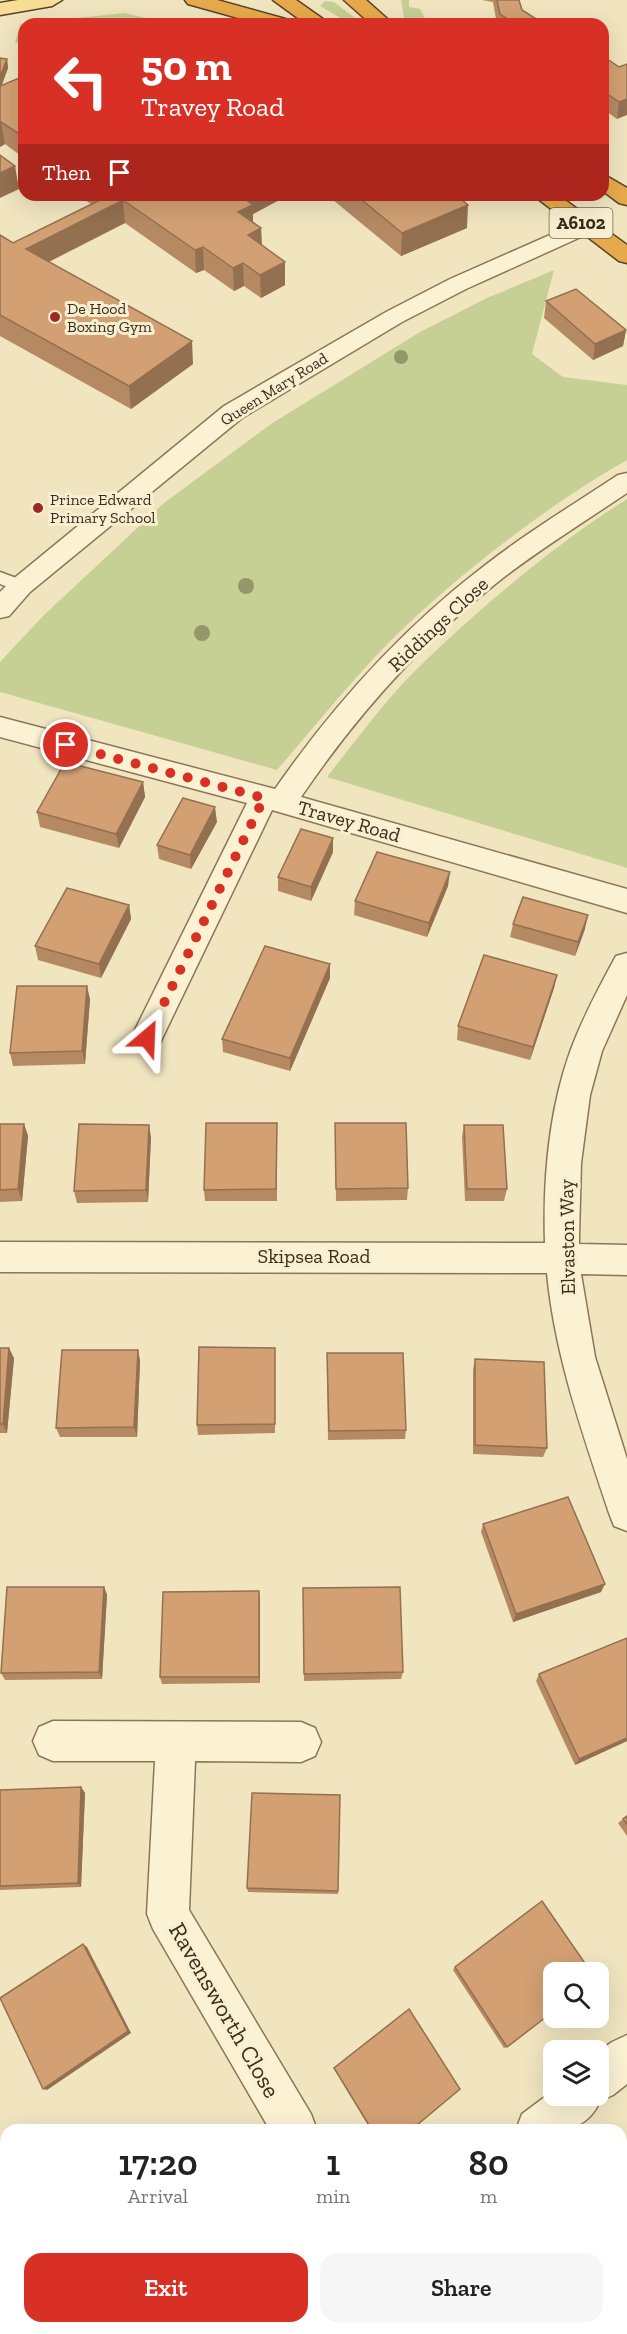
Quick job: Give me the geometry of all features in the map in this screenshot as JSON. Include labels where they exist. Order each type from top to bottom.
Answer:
[{"type":"highway","points":[[195,0],[260,18]]},
{"type":"highway","points":[[283,0],[311,18]]},
{"type":"highway","points":[[354,0],[377,18]]},
{"type":"highway","points":[[380,0],[384,18]]},
{"type":"highway","name":"A6102","points":[[609,185],[627,198]]},
{"type":"highway","name":"A6102","points":[[552,201],[627,256]]},
{"type":"main road","points":[[0,9],[52,0]]},
{"type":"street","name":"Queen Mary Road","points":[[0,609],[11,582],[233,412],[394,317],[458,284],[586,226]]},
{"type":"street","name":"Riddings Close","points":[[147,1038],[273,800],[397,658],[458,602],[523,549],[627,481]]},
{"type":"street","name":"Travey Road","points":[[0,727],[273,800],[627,901]]},
{"type":"street","name":"Elvaston Way","points":[[627,965],[600,1016],[589,1045],[568,1127],[563,1197],[564,1258],[572,1334],[627,1513]]},
{"type":"street","name":"Skipsea Road","points":[[0,1257],[627,1260]]},
{"type":"street","points":[[53,1741],[300,1742]]},
{"type":"street","name":"Ravensworth Close","points":[[176,1742],[168,1914],[291,2124]]},
{"type":"street","points":[[609,2071],[627,2057]]},
{"type":"street","points":[[545,2124],[568,2106]]},
{"type":"green space","points":[[401,0],[409,0],[409,7],[420,9],[425,18],[404,18]]},
{"type":"green space","points":[[325,1],[334,2],[355,18],[341,18],[320,6]]},
{"type":"green space","points":[[124,13],[146,18],[77,18]]},
{"type":"green space","points":[[554,270],[532,354],[563,377],[627,385],[627,460],[561,501],[460,577],[373,659],[277,770],[0,692],[0,662],[43,616],[164,503],[271,424],[420,332],[487,298]]},
{"type":"green space","points":[[627,499],[627,868],[327,777],[398,689],[446,641],[495,597],[548,555]]},
{"type":"building","points":[[497,0],[519,0],[522,10],[535,18],[506,18],[500,14]]},
{"type":"building","points":[[0,58],[7,59],[0,77]]},
{"type":"building","points":[[609,60],[619,67],[627,64],[627,99],[619,102],[609,95]]},
{"type":"building","points":[[18,78],[18,133],[0,122],[0,86]]},
{"type":"building","points":[[0,155],[15,166],[0,173]]},
{"type":"building","points":[[98,201],[121,201],[26,249],[192,341],[129,386],[0,315],[0,235],[13,243]]},
{"type":"building","points":[[124,201],[248,201],[253,205],[238,212],[261,228],[248,235],[285,262],[260,275],[243,263],[233,268],[203,247],[195,250]]},
{"type":"building","points":[[363,201],[463,201],[468,205],[402,233]]},
{"type":"building","points":[[576,289],[626,330],[595,344],[546,301]]},
{"type":"building","points":[[65,762],[143,782],[116,834],[37,812]]},
{"type":"building","points":[[183,798],[215,807],[190,855],[157,845]]},
{"type":"building","points":[[301,829],[333,838],[311,887],[278,877]]},
{"type":"building","points":[[377,852],[450,872],[429,923],[355,901]]},
{"type":"building","points":[[67,888],[129,905],[99,964],[35,946]]},
{"type":"building","points":[[523,897],[588,915],[578,942],[513,924]]},
{"type":"building","points":[[265,946],[330,964],[290,1058],[222,1039]]},
{"type":"building","points":[[484,955],[557,975],[533,1047],[458,1026]]},
{"type":"building","points":[[17,986],[87,986],[82,1051],[10,1053]]},
{"type":"building","points":[[206,1123],[277,1123],[276,1189],[204,1190]]},
{"type":"building","points":[[335,1123],[406,1123],[408,1188],[336,1189]]},
{"type":"building","points":[[0,1124],[24,1124],[18,1189],[0,1190]]},
{"type":"building","points":[[79,1124],[149,1125],[146,1190],[74,1191]]},
{"type":"building","points":[[464,1125],[503,1125],[507,1189],[467,1189]]},
{"type":"building","points":[[199,1347],[275,1348],[275,1424],[197,1425]]},
{"type":"building","points":[[0,1348],[9,1348],[3,1424],[0,1424]]},
{"type":"building","points":[[62,1350],[138,1350],[134,1427],[56,1428]]},
{"type":"building","points":[[327,1353],[403,1353],[406,1430],[329,1431]]},
{"type":"building","points":[[475,1359],[544,1362],[547,1448],[475,1445]]},
{"type":"building","points":[[568,1497],[605,1584],[516,1614],[483,1524]]},
{"type":"building","points":[[7,1587],[104,1587],[99,1672],[1,1673]]},
{"type":"building","points":[[400,1587],[403,1672],[304,1674],[303,1588]]},
{"type":"building","points":[[259,1591],[259,1677],[160,1677],[163,1592]]},
{"type":"building","points":[[627,1638],[627,1738],[579,1759],[539,1674]]},
{"type":"building","points":[[81,1787],[78,1883],[0,1886],[0,1790]]},
{"type":"building","points":[[252,1793],[340,1795],[338,1891],[247,1888]]},
{"type":"building","points":[[542,1901],[584,1962],[543,1962],[543,2019],[507,2047],[455,1967]]},
{"type":"building","points":[[83,1944],[128,2031],[43,2089],[0,1998]]},
{"type":"building","points":[[409,2009],[460,2089],[418,2124],[368,2124],[334,2068]]},
{"type":"place","name":"De Hood Boxing Gym","points":[[55,317]]},
{"type":"place","name":"Prince Edward Primary School","points":[[38,508]]},
{"type":"route","points":[[66,745],[264,798],[147,1038]]}]
